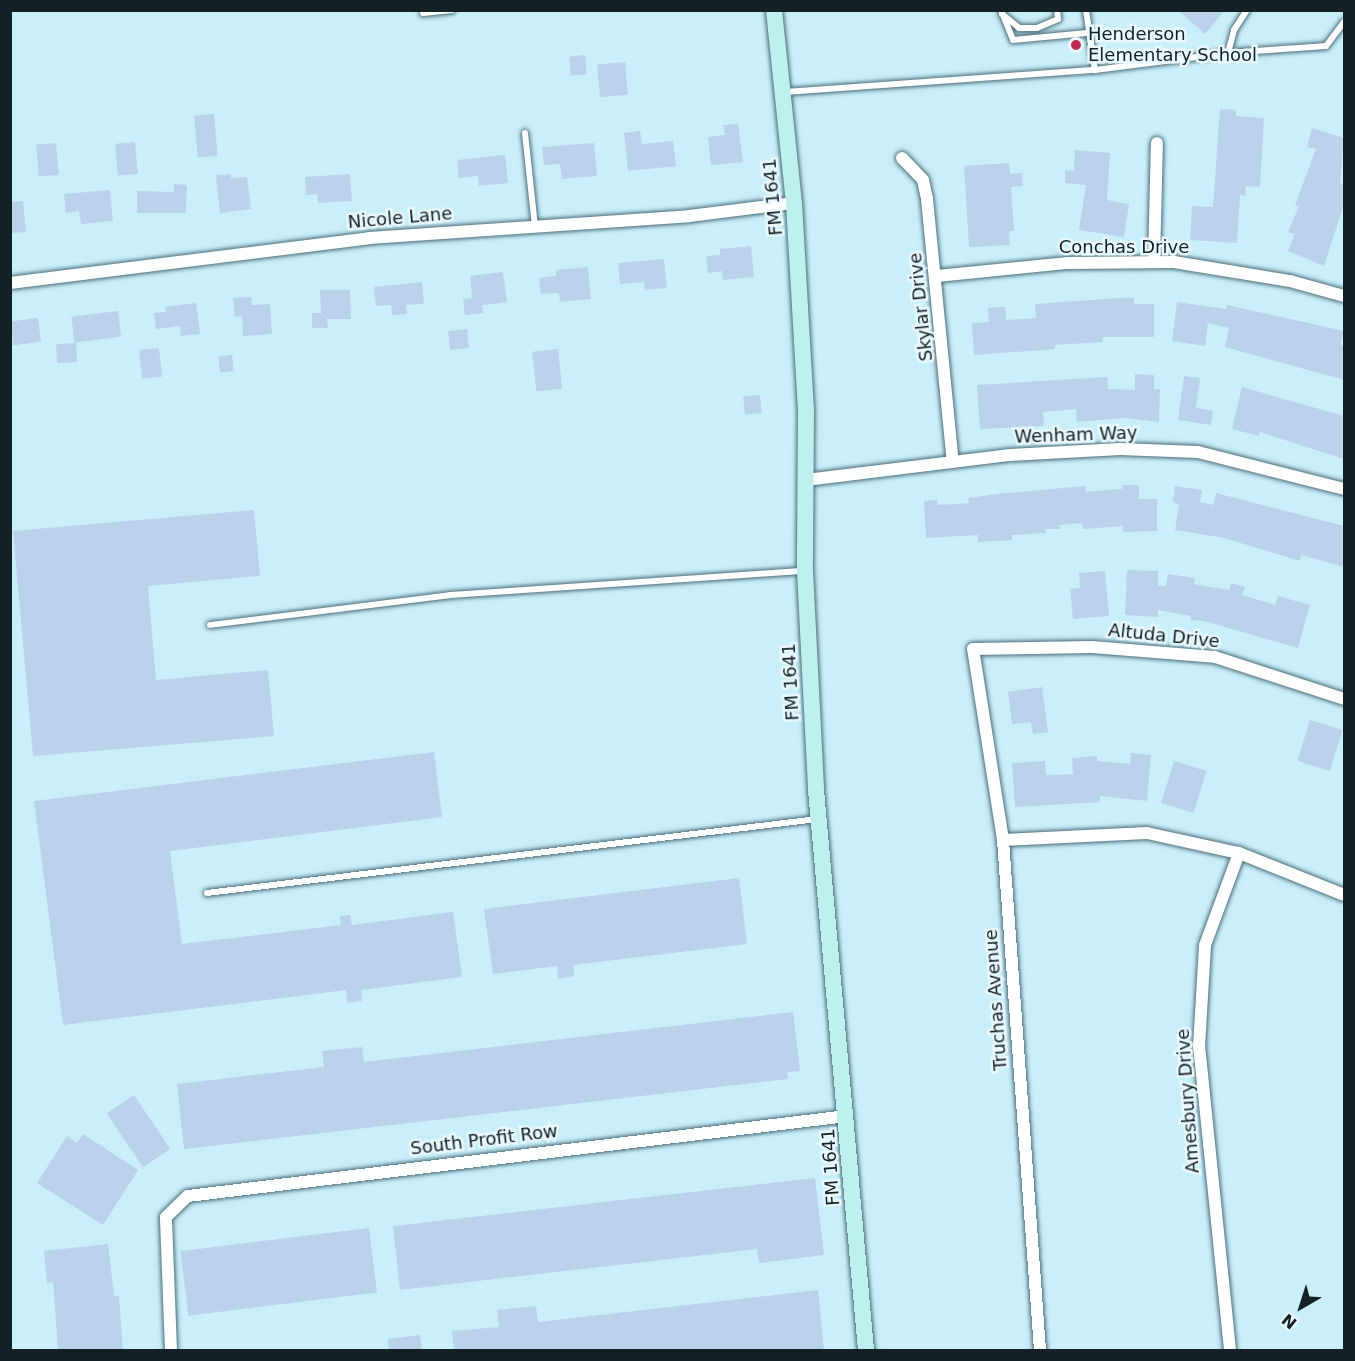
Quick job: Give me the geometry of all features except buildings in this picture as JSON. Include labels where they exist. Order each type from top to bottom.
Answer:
[{"type":"main road","name":"FM 1641","points":[[774,10],[794,203],[806,409],[805,571],[819,819],[866,1350]]},
{"type":"street","points":[[1154,262],[1157,143]]},
{"type":"street","name":"Skylar Drive","points":[[902,158],[923,180],[937,276],[953,462]]},
{"type":"street","name":"Nicole Lane","points":[[10,283],[369,238],[689,216],[794,203]]},
{"type":"street","name":"Conchas Drive","points":[[937,276],[1068,263],[1174,262],[1290,280],[1344,296]]},
{"type":"street","name":"Wenham Way","points":[[806,480],[953,462],[1120,449],[1198,452],[1344,489]]},
{"type":"street","name":"Altuda Drive","points":[[974,649],[1092,647],[1215,657],[1344,699]]},
{"type":"street","name":"Truchas Avenue","points":[[974,649],[1003,840],[1040,1350]]},
{"type":"street","points":[[1003,840],[1147,833],[1239,854],[1344,895]]},
{"type":"street","name":"Amesbury Drive","points":[[1230,1350],[1199,1047],[1205,945],[1239,854]]},
{"type":"street","name":"South Profit Row","points":[[171,1350],[165,1249],[166,1217],[188,1196],[846,1116]]},
{"type":"lane","points":[[423,13],[452,10]]},
{"type":"lane","points":[[1001,12],[1019,28],[1038,28],[1058,19],[1058,10]]},
{"type":"lane","points":[[1086,10],[1087,33],[1095,70]]},
{"type":"lane","points":[[1228,53],[1234,30],[1247,10]]},
{"type":"lane","points":[[1001,12],[1013,40],[1087,33]]},
{"type":"lane","points":[[782,92],[1095,70],[1228,53],[1326,46],[1344,22]]},
{"type":"lane","points":[[525,133],[535,226]]},
{"type":"lane","points":[[210,625],[450,595],[805,571]]},
{"type":"lane","points":[[207,893],[819,819]]},
{"type":"place","name":"Henderson Elementary School","points":[[1076,45]]}]
